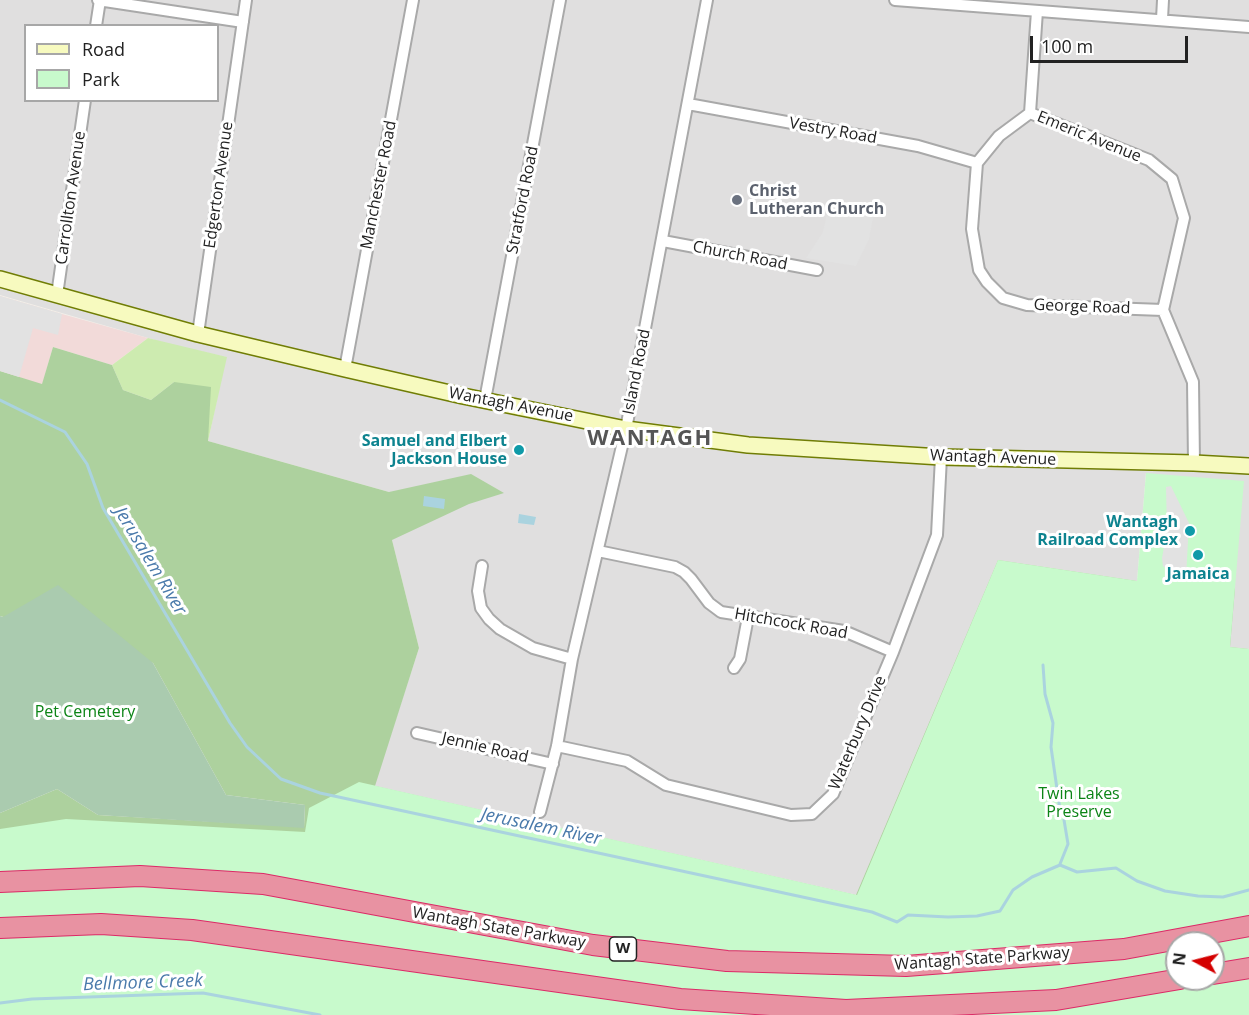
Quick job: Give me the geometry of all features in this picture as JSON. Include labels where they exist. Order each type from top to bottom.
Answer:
[{"type":"highway","name":"Wantagh State Parkway","points":[[0,882],[140,876],[263,884],[593,945],[728,961],[906,966],[1124,949],[1249,926]]},
{"type":"highway","points":[[0,928],[101,924],[192,930],[680,999],[846,1010],[1056,1000],[1165,982]]},
{"type":"highway","points":[[1225,972],[1249,968]]},
{"type":"main road","name":"Wantagh Avenue","points":[[0,279],[198,334],[345,369],[626,429],[748,445],[941,457],[1249,466]]},
{"type":"street","points":[[96,24],[100,0],[243,22]]},
{"type":"street","name":"Edgerton Avenue","points":[[198,334],[246,0]]},
{"type":"street","name":"Manchester Road","points":[[345,369],[413,0]]},
{"type":"street","name":"Stratford Road","points":[[485,400],[560,0]]},
{"type":"street","name":"Island Road","points":[[540,812],[557,746],[572,659],[626,429],[707,0]]},
{"type":"street","points":[[895,0],[1249,27]]},
{"type":"street","points":[[1162,19],[1163,0]]},
{"type":"street","points":[[977,163],[999,136],[1030,113],[1037,11]]},
{"type":"street","name":"Carrollton Avenue","points":[[57,295],[85,102]]},
{"type":"street","name":"Vestry Road","points":[[688,104],[918,146],[977,163]]},
{"type":"street","name":"Emeric Avenue","points":[[1030,113],[1149,160],[1172,179],[1184,218],[1163,310]]},
{"type":"street","name":"George Road","points":[[977,163],[972,229],[980,270],[1003,298],[1027,306],[1163,310]]},
{"type":"street","name":"Church Road","points":[[663,242],[817,270]]},
{"type":"street","points":[[1163,310],[1193,382],[1194,463]]},
{"type":"street","name":"Waterbury Drive","points":[[557,746],[627,761],[666,785],[791,815],[812,814],[833,794],[893,652],[937,535],[941,457]]},
{"type":"street","name":"Hitchcock Road","points":[[598,551],[675,567],[691,579],[714,609],[722,612],[844,631],[893,652]]},
{"type":"street","points":[[482,566],[478,591],[481,608],[489,619],[500,629],[532,648],[572,659]]},
{"type":"street","points":[[734,668],[740,659],[748,617]]},
{"type":"street","name":"Jennie Road","points":[[417,733],[553,764]]},
{"type":"shaded area","points":[[0,0],[1249,0],[1249,649],[1230,647],[1146,473],[1137,581],[998,560],[857,895],[374,786],[419,648],[392,540],[389,492],[208,441],[226,357],[172,345],[0,295]]},
{"type":"shaded area","points":[[829,204],[874,212],[869,239],[856,266],[806,258],[823,232]]},
{"type":"shaded area","points":[[0,296],[148,338],[112,365],[53,347],[42,385],[0,371]]},
{"type":"shaded area","points":[[0,296],[62,314],[58,335],[33,328],[19,377],[0,371]]},
{"type":"shaded area","points":[[1171,486],[1189,523],[1186,577],[1175,576],[1163,566],[1162,558],[1167,531],[1166,487]]},
{"type":"green space","points":[[148,338],[227,357],[208,441],[174,382],[151,400],[123,390],[112,365]]},
{"type":"green space","points":[[53,347],[112,365],[123,390],[151,400],[174,382],[211,387],[208,441],[389,492],[471,474],[504,493],[469,504],[392,540],[419,648],[375,786],[856,895],[998,560],[1137,581],[1235,588],[1230,647],[1249,649],[1098,928],[0,867],[0,813],[57,789],[98,815],[304,827],[305,805],[226,795],[153,663],[0,616],[0,371],[42,384]]},
{"type":"green space","name":"Twin Lakes Preserve","points":[[1146,473],[1244,481],[1230,647],[1249,649],[1249,1015],[0,1015],[0,829],[66,819],[305,832],[309,808],[359,782],[857,895],[998,560],[1137,581]]},
{"type":"green space","name":"Pet Cemetery","points":[[58,585],[153,663],[226,795],[305,805],[304,828],[98,815],[57,789],[0,813],[0,616],[3,617]]},
{"type":"water","points":[[424,496],[445,499],[444,509],[423,506]]},
{"type":"water","points":[[519,514],[536,517],[534,525],[518,523]]},
{"type":"waterway","name":"Jerusalem River","points":[[0,400],[65,432],[87,464],[103,508],[230,723],[247,747],[281,779],[320,793],[872,912],[897,922],[908,915],[977,916],[1000,911],[1013,890],[1032,877],[1060,865],[1077,872],[1116,868],[1137,881],[1165,891],[1198,896],[1223,897],[1249,890]]},
{"type":"waterway","points":[[1043,665],[1045,694],[1053,723],[1051,747],[1060,810]]},
{"type":"waterway","points":[[1060,864],[1068,844],[1064,820]]},
{"type":"waterway","name":"Bellmore Creek","points":[[0,1003],[32,999],[203,993],[320,1015]]},
{"type":"place","name":"Christ Lutheran Church","points":[[737,200]]},
{"type":"place","name":"Samuel and Elbert Jackson House","points":[[519,450]]},
{"type":"place","name":"Wantagh Railroad Complex","points":[[1190,531]]},
{"type":"place","name":"Jamaica","points":[[1198,555]]},
{"type":"district","name":"WANTAGH","points":[[650,439]]}]
